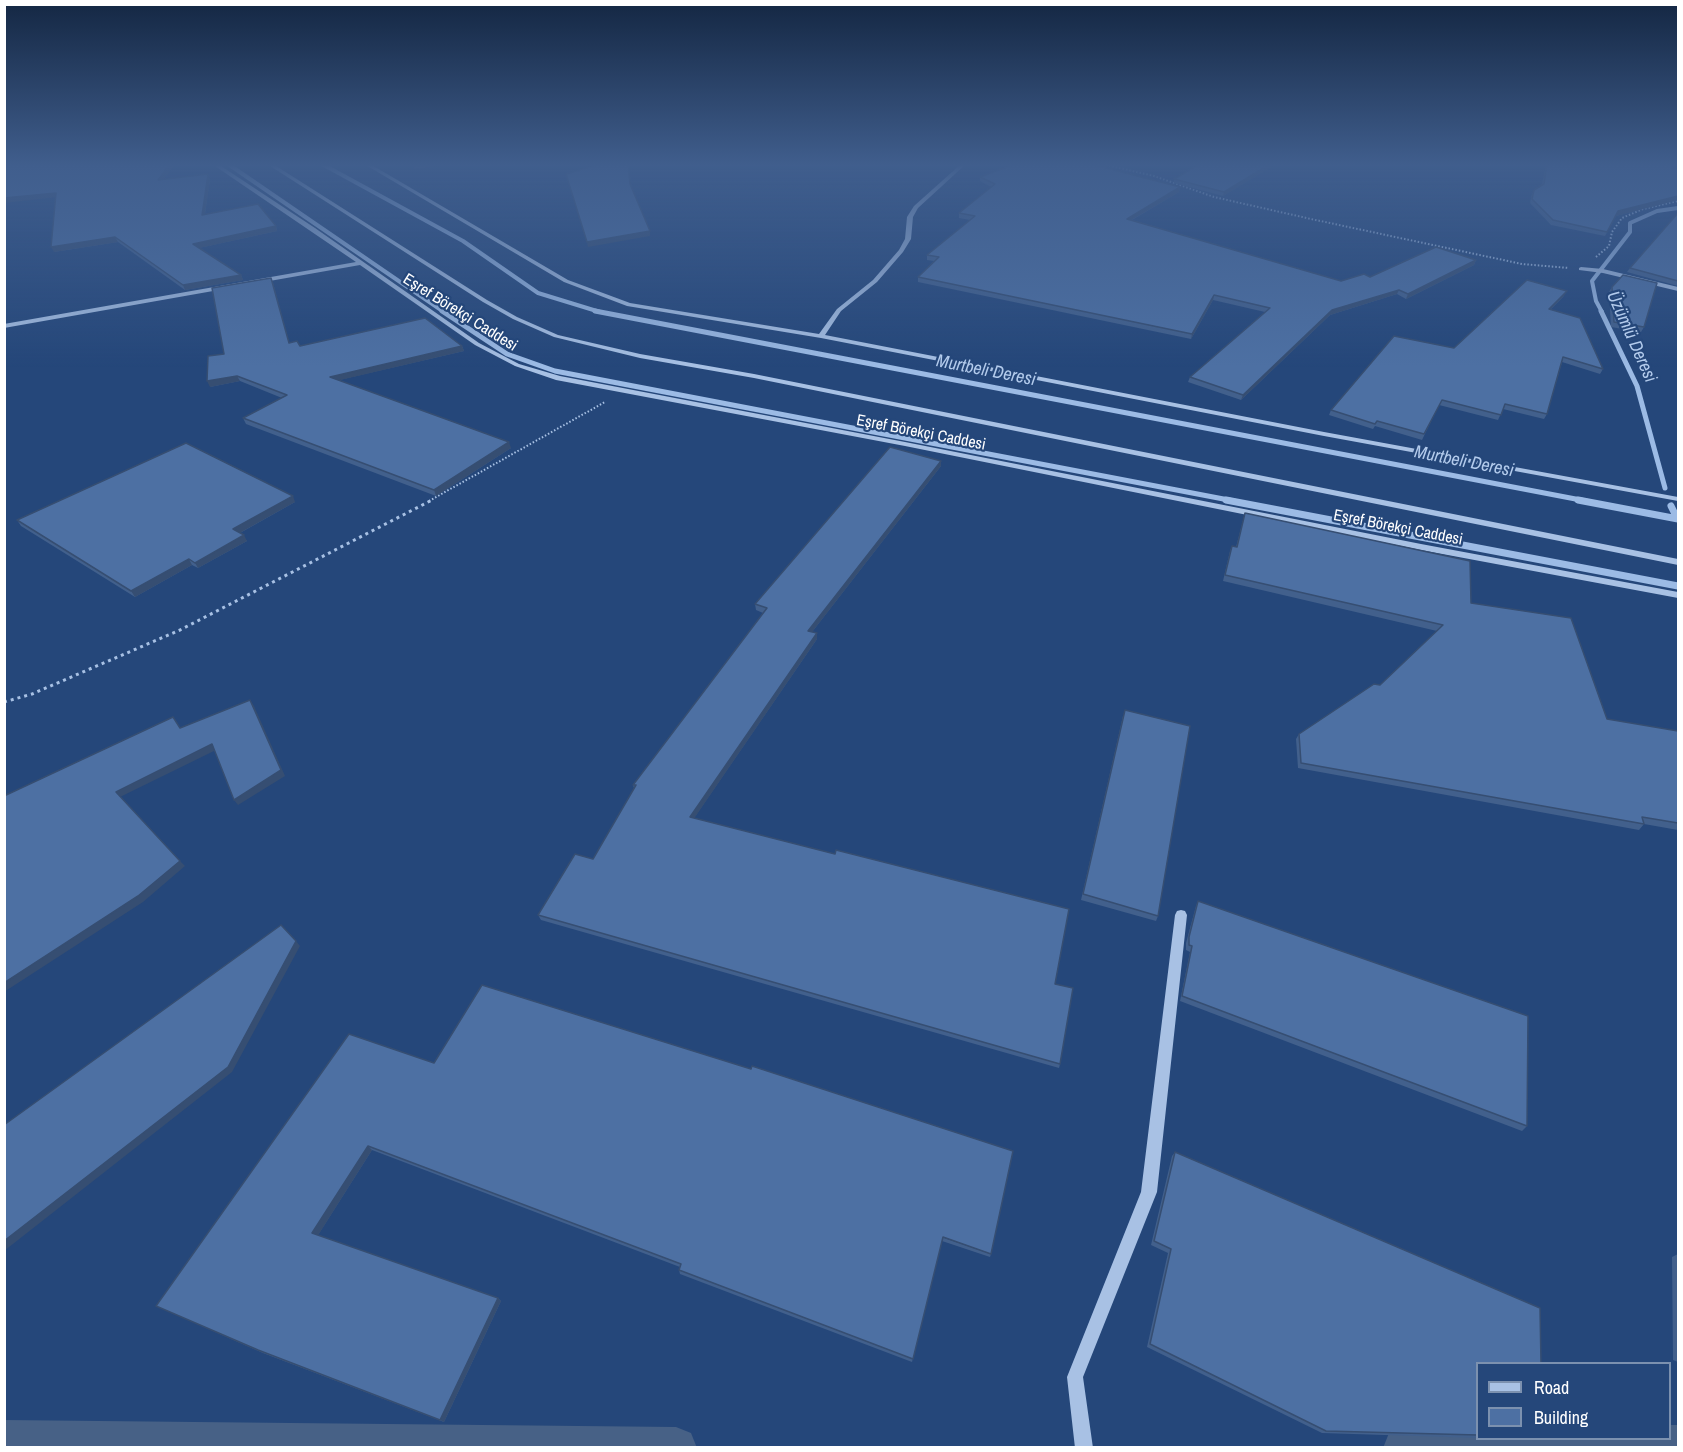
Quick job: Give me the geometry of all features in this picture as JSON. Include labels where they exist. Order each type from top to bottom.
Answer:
[{"type":"street","name":"Eşref Börekçi Caddesi","points":[[317,232],[477,344],[517,365],[559,378],[1421,547],[1678,595]]},
{"type":"street","points":[[376,232],[514,318],[556,336],[640,356],[754,376],[1678,562]]},
{"type":"street","points":[[482,232],[566,281],[594,294],[629,305],[821,336],[1324,434],[1678,499]]},
{"type":"street","points":[[821,336],[839,310],[875,281],[902,251],[909,232]]},
{"type":"street","points":[[4,326],[359,263]]},
{"type":"street","points":[[1585,270],[1678,289]]},
{"type":"street","points":[[1084,1448],[1075,1377],[1149,1192],[1181,915]]},
{"type":"path","points":[[1367,232],[1522,264],[1585,270],[1608,246],[1612,232]]},
{"type":"path","points":[[4,702],[32,694],[180,630],[423,504],[627,390]]},
{"type":"building","points":[[52,232],[249,232],[193,244],[241,275],[183,285],[115,237],[51,247]]},
{"type":"building","points":[[584,232],[646,232],[587,242]]},
{"type":"building","points":[[956,232],[1171,232],[1341,281],[1364,274],[1370,277],[1436,247],[1476,260],[1408,294],[1399,290],[1332,310],[1243,395],[1190,377],[1270,308],[1214,295],[1192,334],[918,277],[939,257],[927,255]]},
{"type":"building","points":[[1662,232],[1678,232],[1678,281],[1630,268]]},
{"type":"building","points":[[1623,275],[1657,283],[1644,327],[1614,322],[1612,287]]},
{"type":"building","points":[[271,278],[289,343],[297,341],[300,346],[425,318],[462,346],[330,377],[509,442],[434,490],[243,418],[287,395],[237,376],[207,381],[208,356],[224,354],[212,288]]},
{"type":"building","points":[[1527,280],[1567,291],[1549,309],[1580,318],[1603,369],[1563,357],[1547,414],[1505,404],[1501,415],[1442,400],[1424,434],[1377,421],[1375,424],[1331,410],[1394,336],[1454,348]]},
{"type":"building","points":[[186,443],[293,496],[233,529],[244,535],[195,563],[189,559],[131,591],[17,520]]},
{"type":"building","points":[[890,447],[941,461],[808,631],[817,633],[690,817],[835,854],[836,850],[1069,909],[1055,984],[1073,988],[1060,1064],[538,915],[575,854],[593,859],[636,785],[633,785],[767,608],[755,604]]},
{"type":"building","points":[[1245,513],[1470,561],[1471,603],[1571,618],[1607,719],[1678,731],[1678,823],[1642,817],[1644,824],[1301,763],[1299,734],[1374,684],[1380,685],[1443,625],[1225,575],[1232,546],[1237,547]]},
{"type":"building","points":[[250,700],[281,770],[234,800],[212,744],[116,792],[180,861],[138,896],[4,983],[4,796],[173,717],[180,728]]},
{"type":"building","points":[[1125,710],[1190,726],[1158,916],[1083,894]]},
{"type":"building","points":[[1198,901],[1528,1016],[1527,1126],[1182,996],[1192,946],[1189,945],[1189,937]]},
{"type":"building","points":[[281,925],[296,941],[228,1067],[4,1241],[4,1125]]},
{"type":"building","points":[[482,985],[751,1069],[752,1066],[1013,1151],[991,1254],[943,1237],[913,1359],[679,1270],[681,1264],[368,1146],[312,1233],[498,1298],[440,1420],[258,1350],[156,1306],[349,1034],[434,1063]]},
{"type":"building","points":[[1175,1152],[1540,1308],[1541,1362],[1476,1362],[1476,1435],[1326,1431],[1150,1344],[1171,1249],[1154,1241]]},
{"type":"waterway","points":[[327,232],[444,312]]},
{"type":"waterway","name":"Murtbeli Deresi","points":[[446,232],[538,293],[600,312]]},
{"type":"waterway","name":"Üzümlü Deresi","points":[[1602,312],[1596,301],[1592,281],[1630,232]]},
{"type":"waterway","points":[[442,311],[507,354],[555,371],[1234,501]]},
{"type":"waterway","name":"Murtbeli Deresi","points":[[595,311],[600,312]]},
{"type":"waterway","name":"Üzümlü Deresi","points":[[1601,311],[1637,386],[1665,488]]},
{"type":"waterway","name":"Murtbeli Deresi","points":[[600,312],[1586,501]]},
{"type":"waterway","points":[[1226,500],[1678,586]]},
{"type":"waterway","name":"Murtbeli Deresi","points":[[1578,500],[1678,519]]},
{"type":"waterway","name":"Üzümlü Deresi","points":[[1671,506],[1677,518]]},
{"type":"waterway","points":[[4,1441],[676,1448]]},
{"type":"waterway","points":[[1404,1448],[1678,1446]]}]
